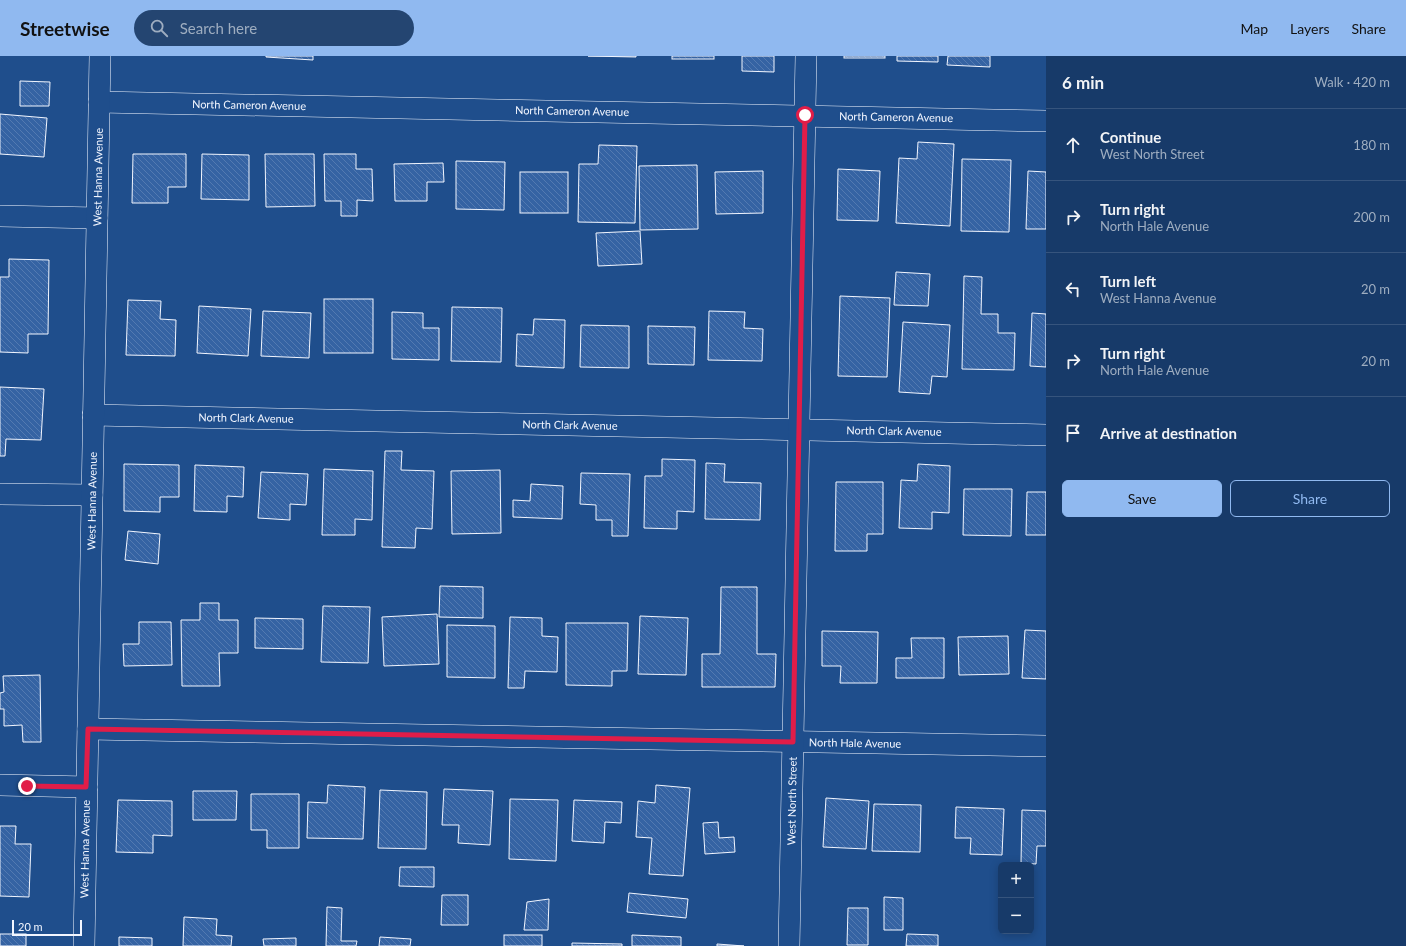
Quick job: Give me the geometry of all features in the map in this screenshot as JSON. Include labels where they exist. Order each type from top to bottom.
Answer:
[{"type":"street","name":"West Hanna Avenue","points":[[84,946],[100,56]]},
{"type":"street","name":"West North Street","points":[[789,946],[806,56]]},
{"type":"street","name":"North Cameron Avenue","points":[[99,102],[1046,121]]},
{"type":"street","points":[[0,216],[97,218]]},
{"type":"street","name":"North Clark Avenue","points":[[93,415],[1046,435]]},
{"type":"street","points":[[0,494],[92,495]]},
{"type":"street","name":"North Hale Avenue","points":[[88,729],[1046,746]]},
{"type":"street","points":[[0,785],[86,787]]},
{"type":"building","points":[[313,56],[313,60],[266,57]]},
{"type":"building","points":[[588,56],[636,56],[636,57]]},
{"type":"building","points":[[672,56],[714,56],[714,59],[672,59]]},
{"type":"building","points":[[742,56],[774,56],[774,72],[742,71]]},
{"type":"building","points":[[844,56],[885,56],[885,58],[844,58]]},
{"type":"building","points":[[897,56],[938,56],[938,62],[897,61]]},
{"type":"building","points":[[948,56],[990,56],[990,67],[947,65]]},
{"type":"building","points":[[20,81],[50,82],[49,106],[20,106]]},
{"type":"building","points":[[0,114],[47,118],[44,157],[0,154]]},
{"type":"building","points":[[918,142],[954,144],[950,226],[896,223],[899,158],[917,159]]},
{"type":"building","points":[[599,145],[637,146],[635,223],[578,222],[579,164],[598,164]]},
{"type":"building","points":[[133,154],[186,154],[186,187],[168,187],[168,203],[132,203]]},
{"type":"building","points":[[202,154],[249,155],[249,200],[201,199]]},
{"type":"building","points":[[265,154],[314,154],[315,206],[266,207]]},
{"type":"building","points":[[324,154],[356,154],[356,169],[372,169],[373,201],[357,200],[357,216],[341,216],[341,201],[325,201]]},
{"type":"building","points":[[962,159],[1011,160],[1009,232],[961,231]]},
{"type":"building","points":[[456,161],[505,162],[504,210],[456,209]]},
{"type":"building","points":[[443,163],[444,182],[427,182],[427,201],[395,201],[394,164]]},
{"type":"building","points":[[697,165],[698,229],[640,230],[639,166]]},
{"type":"building","points":[[838,169],[880,171],[878,221],[837,220]]},
{"type":"building","points":[[763,171],[763,213],[716,214],[715,172]]},
{"type":"building","points":[[1028,171],[1046,172],[1046,229],[1026,229]]},
{"type":"building","points":[[520,172],[568,172],[568,213],[520,213]]},
{"type":"building","points":[[640,231],[642,264],[598,266],[596,233]]},
{"type":"building","points":[[9,259],[49,260],[48,334],[28,334],[28,353],[0,352],[0,277],[9,277]]},
{"type":"building","points":[[896,272],[930,274],[928,306],[894,305]]},
{"type":"building","points":[[964,276],[982,277],[981,314],[998,314],[998,333],[1015,333],[1014,370],[962,369]]},
{"type":"building","points":[[840,296],[890,298],[887,377],[838,376]]},
{"type":"building","points":[[324,299],[373,299],[373,353],[324,353]]},
{"type":"building","points":[[128,300],[161,301],[160,319],[176,320],[175,356],[126,355]]},
{"type":"building","points":[[199,306],[251,309],[248,356],[197,353]]},
{"type":"building","points":[[452,307],[502,308],[501,362],[451,361]]},
{"type":"building","points":[[263,311],[311,313],[309,358],[261,356]]},
{"type":"building","points":[[709,311],[745,312],[744,328],[763,329],[762,361],[708,360]]},
{"type":"building","points":[[392,312],[423,313],[423,328],[439,328],[439,360],[392,359]]},
{"type":"building","points":[[1032,313],[1046,314],[1046,367],[1030,366]]},
{"type":"building","points":[[534,319],[565,320],[564,368],[516,366],[517,334],[533,335]]},
{"type":"building","points":[[903,322],[950,325],[947,377],[932,376],[930,394],[899,392]]},
{"type":"building","points":[[581,325],[629,326],[629,368],[580,367]]},
{"type":"building","points":[[648,326],[695,327],[694,365],[648,364]]},
{"type":"building","points":[[0,387],[44,389],[41,440],[6,439],[5,456],[0,456]]},
{"type":"building","points":[[385,451],[402,451],[401,470],[434,471],[432,529],[416,528],[415,548],[382,547]]},
{"type":"building","points":[[662,459],[695,460],[694,512],[677,511],[677,529],[644,528],[645,476],[662,476]]},
{"type":"building","points":[[706,463],[725,464],[724,482],[761,483],[760,520],[705,519]]},
{"type":"building","points":[[124,464],[179,465],[179,497],[160,497],[160,512],[124,511]]},
{"type":"building","points":[[918,464],[950,466],[949,513],[932,512],[932,529],[899,528],[901,480],[917,481]]},
{"type":"building","points":[[195,465],[244,467],[243,497],[227,496],[227,512],[194,511]]},
{"type":"building","points":[[324,469],[373,471],[372,520],[355,519],[355,535],[322,535]]},
{"type":"building","points":[[500,470],[501,533],[452,534],[451,471]]},
{"type":"building","points":[[261,472],[308,474],[306,505],[290,504],[290,520],[258,518]]},
{"type":"building","points":[[581,473],[630,474],[628,536],[612,536],[612,520],[596,520],[596,505],[580,504]]},
{"type":"building","points":[[836,482],[883,482],[883,534],[867,534],[867,551],[835,551]]},
{"type":"building","points":[[531,484],[563,486],[562,519],[513,517],[513,500],[530,501]]},
{"type":"building","points":[[964,489],[1012,489],[1011,536],[963,535]]},
{"type":"building","points":[[1027,492],[1046,492],[1046,535],[1026,535]]},
{"type":"building","points":[[128,531],[160,534],[158,564],[125,560]]},
{"type":"building","points":[[440,586],[483,587],[483,618],[439,617]]},
{"type":"building","points":[[721,587],[757,587],[757,654],[776,654],[775,687],[702,687],[702,654],[720,654]]},
{"type":"building","points":[[200,603],[219,603],[219,620],[238,620],[238,653],[219,653],[220,686],[182,686],[181,620],[200,620]]},
{"type":"building","points":[[323,606],[370,607],[368,663],[321,662]]},
{"type":"building","points":[[437,614],[439,664],[384,666],[382,617]]},
{"type":"building","points":[[640,616],[688,618],[686,675],[638,674]]},
{"type":"building","points":[[510,617],[542,618],[542,636],[558,637],[557,672],[525,671],[524,688],[508,688]]},
{"type":"building","points":[[255,618],[303,619],[303,649],[255,648]]},
{"type":"building","points":[[139,622],[171,622],[172,665],[124,666],[123,644],[139,644]]},
{"type":"building","points":[[566,623],[628,623],[627,671],[612,671],[612,686],[566,685]]},
{"type":"building","points":[[447,625],[495,626],[495,678],[447,677]]},
{"type":"building","points":[[1025,630],[1046,631],[1046,679],[1022,678]]},
{"type":"building","points":[[822,631],[878,632],[877,683],[840,683],[841,666],[822,666]]},
{"type":"building","points":[[1008,636],[1009,674],[959,675],[958,637]]},
{"type":"building","points":[[911,638],[944,638],[944,678],[896,678],[896,658],[912,658]]},
{"type":"building","points":[[40,675],[41,742],[23,742],[22,725],[4,726],[4,709],[0,709],[0,693],[4,692],[3,676]]},
{"type":"building","points":[[328,785],[365,787],[363,839],[307,838],[308,802],[327,803]]},
{"type":"building","points":[[656,785],[690,788],[683,876],[649,874],[652,838],[636,837],[638,801],[655,803]]},
{"type":"building","points":[[444,789],[493,791],[490,845],[458,843],[459,825],[442,825]]},
{"type":"building","points":[[380,790],[427,792],[426,849],[378,848]]},
{"type":"building","points":[[193,791],[237,791],[236,820],[193,820]]},
{"type":"building","points":[[251,794],[299,794],[299,848],[267,848],[267,830],[251,830]]},
{"type":"building","points":[[826,798],[869,801],[866,849],[823,847]]},
{"type":"building","points":[[510,799],[558,800],[556,861],[509,859]]},
{"type":"building","points":[[118,800],[172,801],[172,836],[153,835],[153,853],[116,852]]},
{"type":"building","points":[[574,800],[622,802],[621,823],[605,822],[604,843],[572,841]]},
{"type":"building","points":[[874,804],[921,805],[920,852],[872,851]]},
{"type":"building","points":[[956,807],[1004,809],[1002,855],[970,854],[971,838],[955,838]]},
{"type":"building","points":[[1022,810],[1046,811],[1046,846],[1037,846],[1036,864],[1034,864],[1034,862],[1021,862]]},
{"type":"building","points":[[718,822],[719,838],[734,837],[735,852],[705,854],[703,823]]},
{"type":"building","points":[[0,826],[16,826],[15,844],[31,844],[29,897],[0,896]]},
{"type":"building","points":[[400,867],[434,867],[434,887],[399,886]]},
{"type":"building","points":[[629,893],[688,899],[686,918],[627,912]]},
{"type":"building","points":[[442,895],[468,895],[468,925],[441,925]]},
{"type":"building","points":[[884,897],[903,898],[903,930],[884,930]]},
{"type":"building","points":[[549,899],[548,930],[524,930],[527,902]]},
{"type":"building","points":[[327,907],[342,908],[341,941],[357,941],[356,946],[326,946]]},
{"type":"building","points":[[848,908],[868,908],[868,945],[847,945]]},
{"type":"building","points":[[184,917],[217,919],[216,935],[232,936],[231,946],[183,946]]},
{"type":"building","points":[[0,934],[26,934],[26,946],[0,946]]},
{"type":"building","points":[[907,934],[938,935],[938,946],[906,946]]},
{"type":"building","points":[[504,935],[542,935],[542,946],[504,946]]},
{"type":"building","points":[[632,935],[681,937],[681,946],[632,946]]},
{"type":"building","points":[[119,937],[152,938],[152,946],[119,946]]},
{"type":"building","points":[[380,937],[411,939],[410,946],[379,946]]},
{"type":"building","points":[[296,938],[296,946],[264,946],[263,939]]},
{"type":"building","points":[[572,943],[622,944],[622,946],[572,946]]},
{"type":"building","points":[[717,944],[744,946],[717,946]]},
{"type":"route","points":[[27,786],[86,787],[88,729],[793,742],[805,115]]}]
